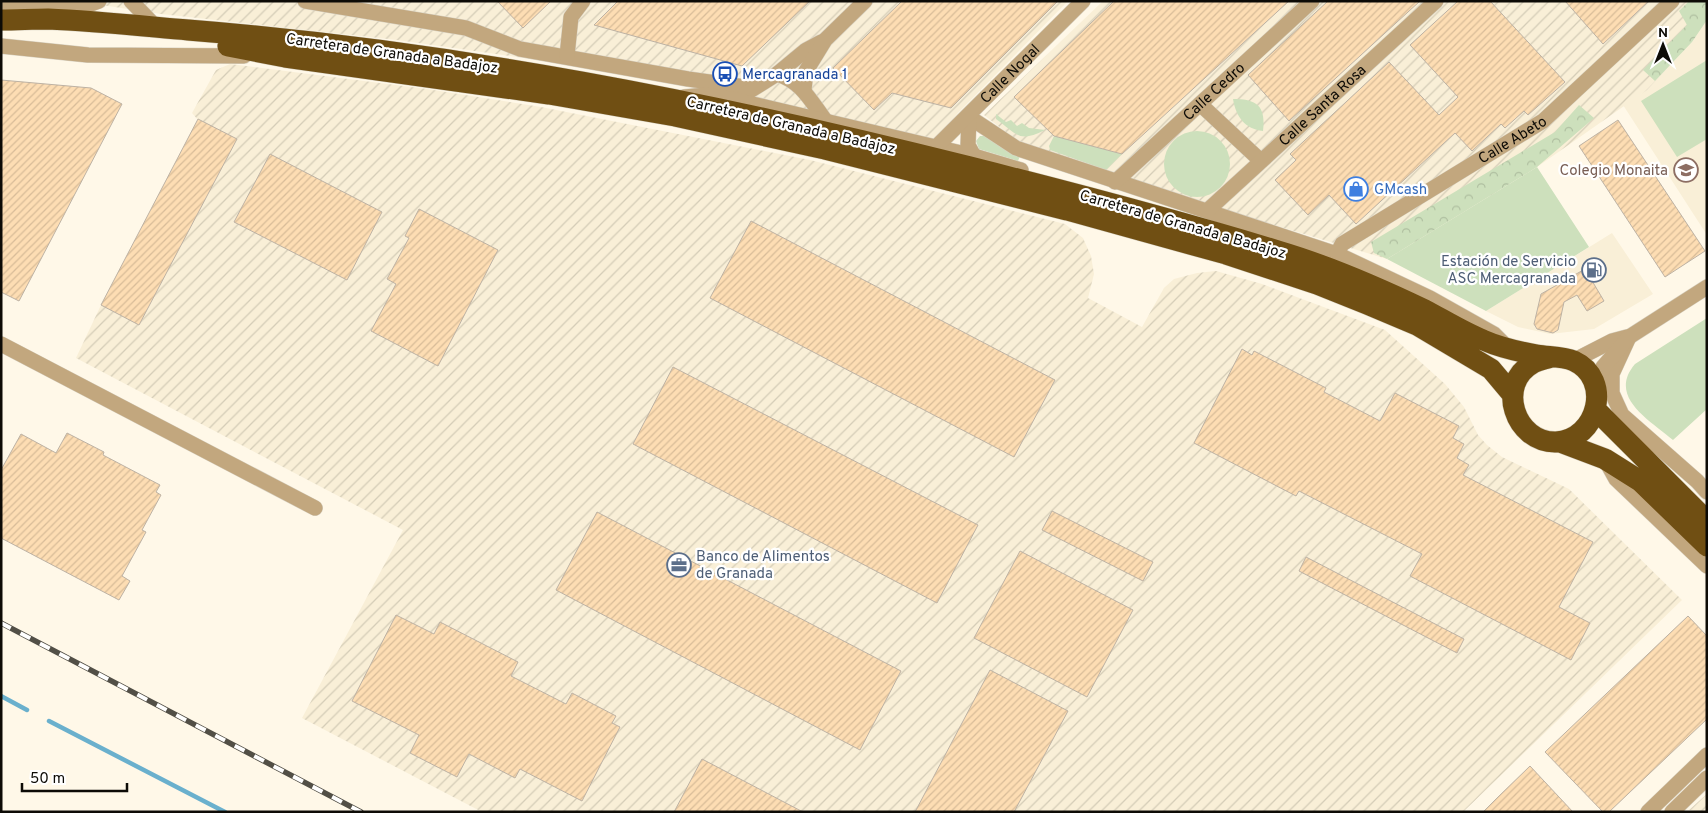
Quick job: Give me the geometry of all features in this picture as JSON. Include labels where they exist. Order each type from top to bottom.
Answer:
[{"type":"highway","name":"Carretera de Granada a Badajoz","points":[[1,20],[45,19],[248,34],[425,55],[672,98],[867,141],[1215,231],[1329,266],[1486,342],[1551,357]]},
{"type":"highway","name":"Carretera de Granada a Badajoz","points":[[1,31],[89,34],[244,48],[285,57],[416,74],[675,116],[825,149],[1226,254],[1318,284],[1417,325],[1491,369],[1512,394]]},
{"type":"highway","points":[[1707,522],[1598,407],[1592,380],[1583,368],[1573,361],[1551,357],[1533,363],[1521,373],[1512,394],[1514,414],[1525,430],[1540,440],[1560,442],[1605,459],[1640,481],[1707,546]]},
{"type":"highway","points":[[1560,442],[1578,435],[1589,426],[1598,407]]},
{"type":"street","points":[[1,4],[68,8],[87,6],[99,1]]},
{"type":"street","points":[[131,1],[156,27]]},
{"type":"street","points":[[306,1],[361,5],[466,28],[520,48],[688,79],[752,88]]},
{"type":"street","points":[[567,56],[571,17],[583,1]]},
{"type":"street","points":[[804,90],[806,71],[825,40],[865,1]]},
{"type":"street","name":"Calle Nogal","points":[[936,147],[955,126],[968,117],[1083,1]]},
{"type":"street","name":"Calle Cedro","points":[[1115,182],[1312,1]]},
{"type":"street","name":"Calle Santa Rosa","points":[[1208,210],[1436,1]]},
{"type":"street","name":"Calle Abeto","points":[[1337,254],[1342,244],[1543,121],[1672,1]]},
{"type":"street","points":[[1,13],[45,19]]},
{"type":"street","points":[[736,100],[752,88],[777,74],[806,50],[825,40]]},
{"type":"street","points":[[1,46],[88,55],[285,57]]},
{"type":"street","points":[[777,74],[789,78],[804,90],[825,120]]},
{"type":"street","points":[[672,98],[706,95],[825,120],[974,156],[1019,169],[1040,185]]},
{"type":"street","points":[[1200,104],[1261,161]]},
{"type":"street","points":[[968,117],[968,145],[974,156]]},
{"type":"street","points":[[968,117],[1016,148],[1337,254],[1430,298],[1494,334],[1505,346]]},
{"type":"street","points":[[1707,287],[1629,337],[1603,367],[1598,407],[1707,502]]},
{"type":"street","points":[[1573,361],[1612,341],[1629,337]]},
{"type":"street","points":[[1629,337],[1612,374],[1612,393],[1622,415],[1707,492]]},
{"type":"street","points":[[1,344],[315,508]]},
{"type":"street","points":[[1605,459],[1616,479],[1707,566]]},
{"type":"street","points":[[1648,812],[1707,755]]},
{"type":"street","points":[[1672,812],[1707,778]]},
{"type":"shaded area","points":[[75,1],[1068,1],[958,113],[934,141],[636,74],[397,40],[161,14]]},
{"type":"shaded area","points":[[1103,1],[1707,1],[1707,20],[1692,42],[1647,90],[1537,167],[1387,259],[1048,157],[1016,140],[984,115]]},
{"type":"shaded area","name":"Colegio Monaita","points":[[1707,20],[1707,235],[1623,105],[1647,90],[1692,42]]},
{"type":"shaded area","points":[[230,64],[427,89],[541,107],[810,160],[1065,224],[1083,238],[1091,256],[1094,274],[1088,298],[1142,327],[1164,288],[1174,279],[1197,273],[1216,271],[1262,284],[1385,330],[1445,384],[1464,407],[1478,435],[1487,445],[1502,457],[1569,489],[1682,600],[1463,812],[482,812],[302,718],[403,530],[76,358],[101,305],[198,120],[192,113],[216,70]]},
{"type":"shaded area","name":"Estación de Servicio ASC Mercagranada","points":[[1612,233],[1653,294],[1594,329],[1550,334],[1518,327],[1486,311]]},
{"type":"shaded area","points":[[1707,794],[1707,812],[1689,810]]},
{"type":"green space","points":[[1689,1],[1707,1],[1707,20],[1692,42],[1655,81],[1643,70],[1687,25],[1679,11]]},
{"type":"green space","points":[[1707,60],[1707,139],[1677,157],[1641,101]]},
{"type":"green space","points":[[1233,99],[1248,100],[1258,106],[1263,115],[1263,131],[1251,128],[1242,121],[1236,111]]},
{"type":"green space","points":[[1579,105],[1594,118],[1537,167],[1387,259],[1374,253],[1371,242],[1555,132]]},
{"type":"green space","points":[[996,114],[1006,122],[1011,120],[1017,126],[1022,123],[1029,128],[1045,130],[1029,136],[1019,135],[996,119]]},
{"type":"green space","points":[[1197,131],[1210,134],[1220,141],[1227,151],[1230,164],[1227,177],[1220,187],[1210,194],[1197,197],[1184,194],[1174,187],[1167,177],[1164,164],[1167,151],[1174,141],[1184,134]]},
{"type":"green space","points":[[980,136],[986,136],[999,146],[1020,156],[1018,161],[979,149],[976,141]]},
{"type":"green space","points":[[1054,136],[1122,154],[1106,170],[1050,150],[1049,146]]},
{"type":"green space","points":[[1537,167],[1589,247],[1486,311],[1387,259]]},
{"type":"green space","points":[[1707,318],[1707,409],[1673,440],[1643,416],[1635,407],[1626,387],[1628,376],[1635,364]]},
{"type":"building","points":[[497,1],[551,1],[523,28]]},
{"type":"building","points":[[618,1],[810,1],[742,66],[594,25]]},
{"type":"building","points":[[902,1],[1058,1],[951,108],[892,93],[874,110],[833,68]]},
{"type":"building","points":[[1114,1],[1289,1],[1122,154],[1054,136],[1014,97]]},
{"type":"building","points":[[1328,1],[1420,1],[1289,121],[1248,75]]},
{"type":"building","points":[[1458,1],[1490,1],[1565,82],[1528,115],[1524,111],[1505,128],[1501,124],[1472,151],[1455,133],[1356,224],[1329,195],[1308,215],[1275,180],[1296,160],[1290,154],[1389,62],[1439,115],[1458,97],[1410,45]]},
{"type":"building","points":[[1565,1],[1649,1],[1603,44]]},
{"type":"building","points":[[1,80],[91,88],[122,104],[19,301],[1,292]]},
{"type":"building","points":[[198,119],[237,139],[139,325],[101,305]]},
{"type":"building","points":[[1618,120],[1705,251],[1665,277],[1579,146]]},
{"type":"building","points":[[270,154],[382,212],[347,280],[234,222]]},
{"type":"building","points":[[419,209],[498,250],[438,366],[371,331],[396,284],[387,279],[409,238],[405,236]]},
{"type":"building","points":[[751,221],[1055,380],[1014,457],[710,298]]},
{"type":"building","points":[[1585,269],[1604,301],[1587,311],[1577,295],[1564,302],[1558,330],[1553,333],[1537,329],[1534,324],[1541,294]]},
{"type":"building","points":[[1242,349],[1252,355],[1254,351],[1326,388],[1324,392],[1380,421],[1395,393],[1459,426],[1453,438],[1464,444],[1457,458],[1469,465],[1463,475],[1593,542],[1559,607],[1590,623],[1571,660],[1410,576],[1422,554],[1299,491],[1296,496],[1194,443]]},
{"type":"building","points":[[673,367],[978,525],[937,603],[633,444]]},
{"type":"building","points":[[67,433],[104,452],[103,455],[160,485],[156,492],[161,495],[142,530],[146,532],[122,576],[130,581],[119,600],[1,538],[1,470],[21,434],[56,453]]},
{"type":"building","points":[[1052,511],[1153,562],[1143,581],[1042,530]]},
{"type":"building","points":[[597,512],[901,671],[860,750],[556,590]]},
{"type":"building","points":[[1020,551],[1133,610],[1087,697],[974,638]]},
{"type":"building","points":[[1306,557],[1464,639],[1457,653],[1299,571]]},
{"type":"building","points":[[396,615],[434,634],[440,622],[518,662],[511,676],[566,704],[572,693],[616,716],[612,723],[620,727],[582,801],[520,769],[515,778],[469,754],[457,777],[410,753],[419,735],[352,701]]},
{"type":"building","points":[[1688,616],[1707,636],[1707,719],[1609,812],[1603,812],[1545,752]]},
{"type":"building","points":[[990,670],[1068,711],[1014,812],[915,812]]},
{"type":"building","points":[[702,759],[803,812],[674,812]]},
{"type":"building","points":[[1530,766],[1573,812],[1483,812],[1498,797]]},
{"type":"waterway","points":[[1,696],[27,710]]},
{"type":"waterway","points":[[49,721],[225,812]]},
{"type":"railway","points":[[1,623],[361,812]]},
{"type":"place","name":"Mercagranada 1","points":[[725,74]]},
{"type":"place","name":"Colegio Monaita","points":[[1686,170]]},
{"type":"place","name":"GMcash","points":[[1356,189]]},
{"type":"place","name":"Estación de Servicio ASC Mercagranada","points":[[1594,270]]},
{"type":"place","name":"Banco de Alimentos de Granada","points":[[679,565]]}]
